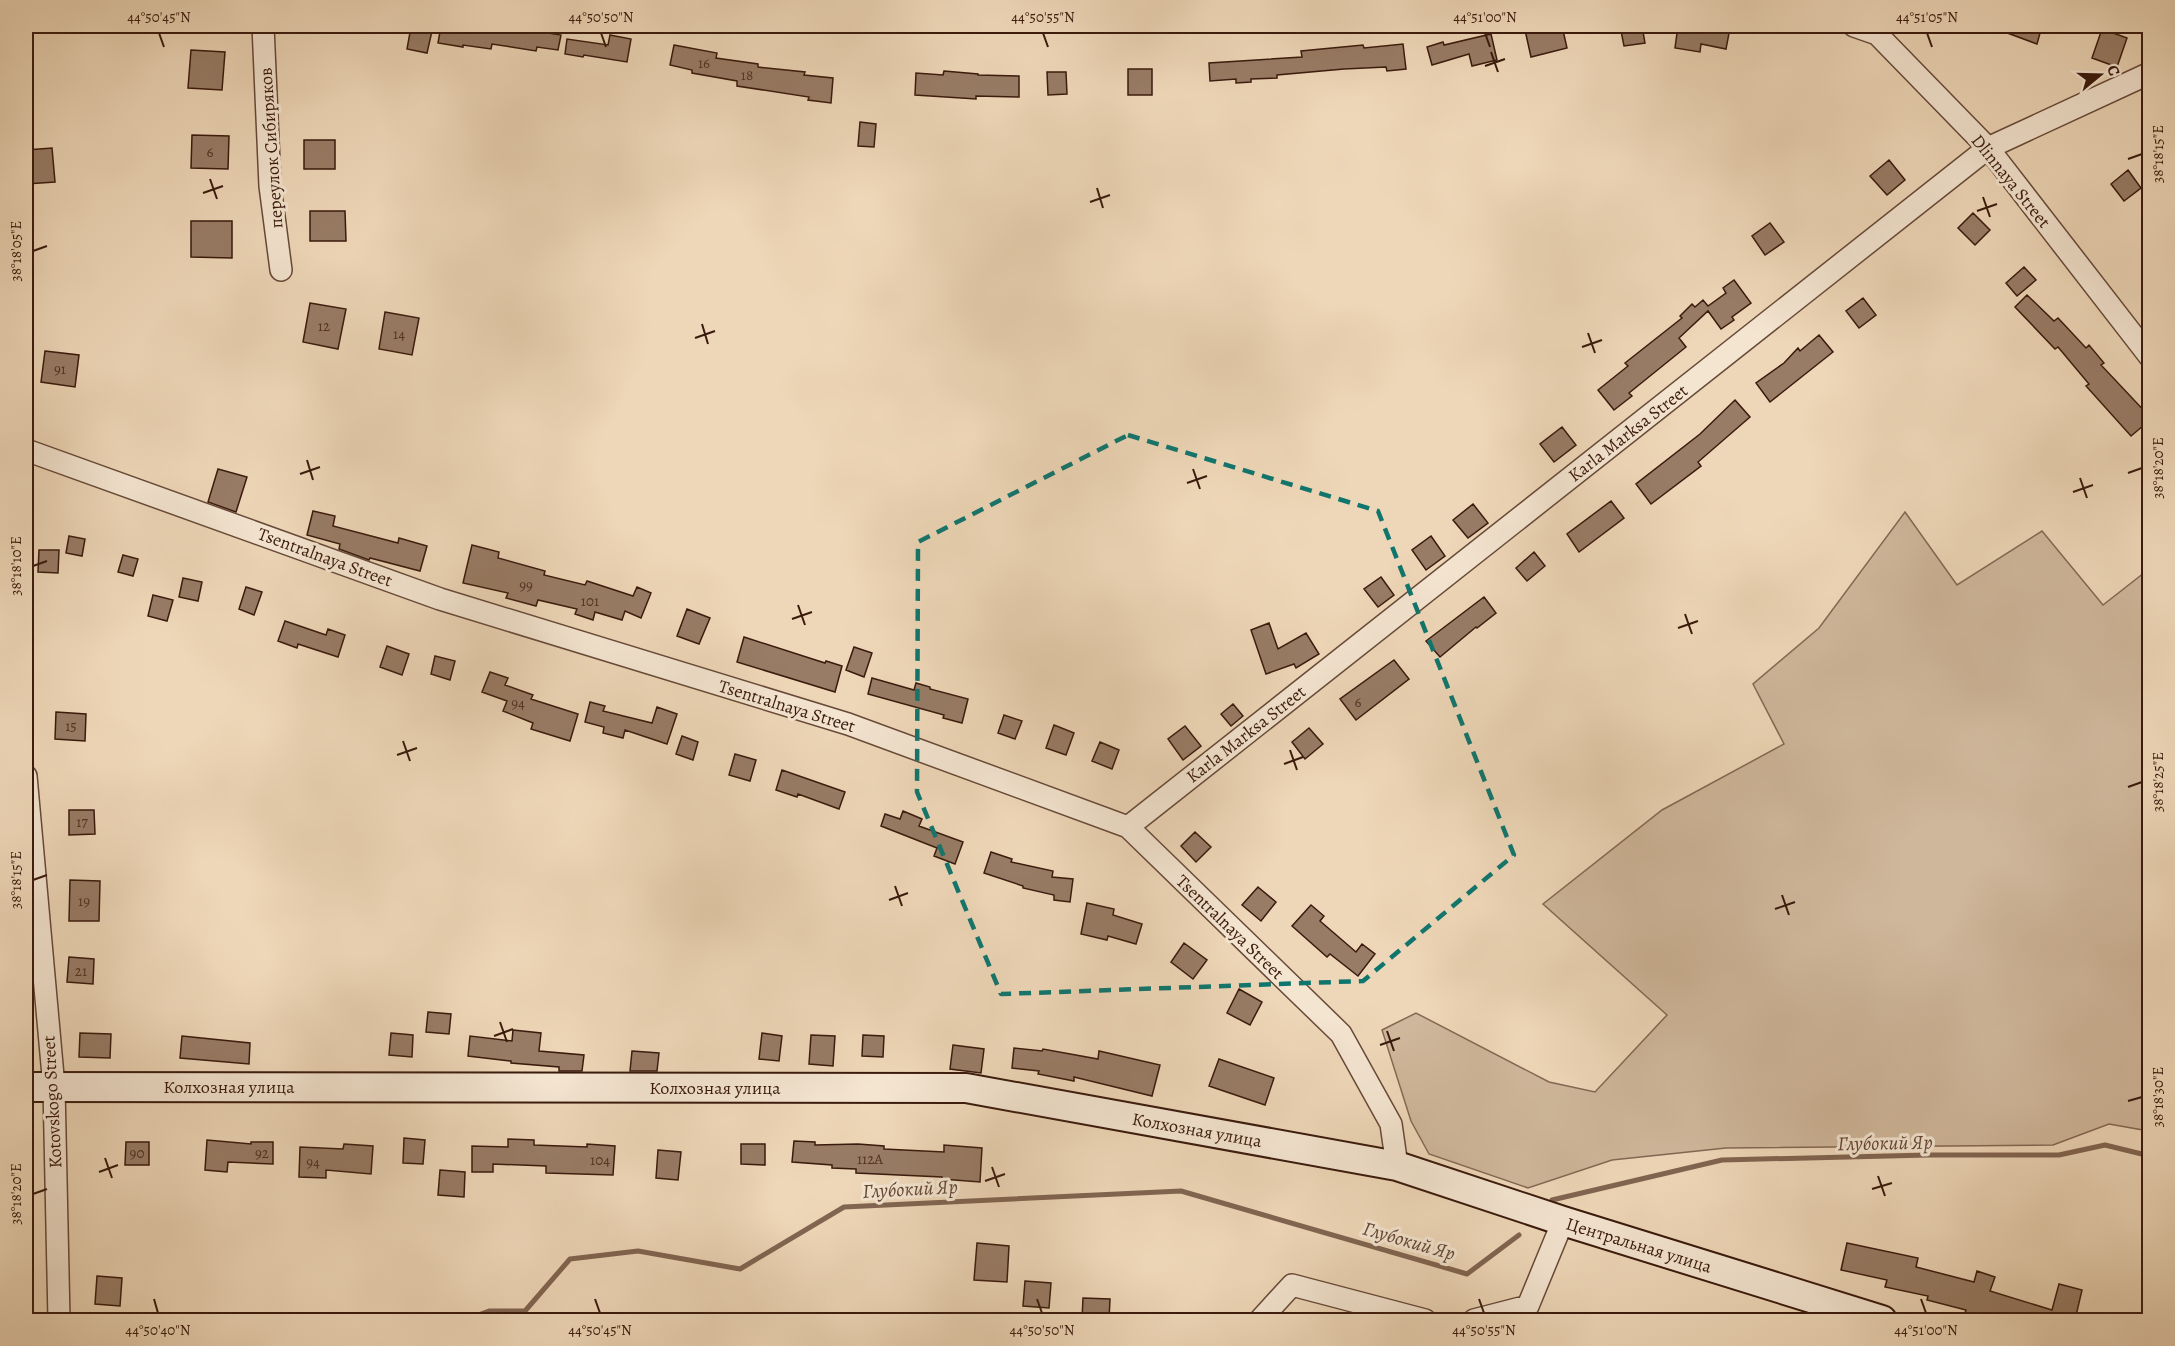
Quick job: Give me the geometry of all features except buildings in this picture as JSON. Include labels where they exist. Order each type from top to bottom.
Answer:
[{"type":"street","name":"переулок Сибиряков","points":[[263,26],[270,186],[281,270]]},
{"type":"street","name":"Dlinnaya Street","points":[[1854,26],[1877,34],[1988,148],[2150,357]]},
{"type":"street","name":"Karla Marksa Street","points":[[1128,828],[1988,148],[2150,74]]},
{"type":"street","name":"Tsentralnaya Street","points":[[26,450],[440,599],[848,724],[1128,828],[1341,1034],[1391,1124],[1397,1167]]},
{"type":"street","name":"Kotovskogo Street","points":[[26,776],[54,1087],[59,1320]]},
{"type":"street","name":"Колхозная улица","points":[[26,1087],[966,1088],[1397,1167]]},
{"type":"street","name":"Центральная улица","points":[[1397,1167],[1882,1320]]},
{"type":"street","points":[[1474,1320],[1528,1306],[1563,1221]]},
{"type":"street","points":[[1260,1320],[1292,1285],[1425,1320]]},
{"type":"highlighted area","points":[[1128,435],[1378,511],[1514,855],[1363,981],[1001,994],[917,792],[918,542]]},
{"type":"shaded area","points":[[1905,512],[1957,585],[2042,531],[2103,605],[2149,569],[2149,1131],[2109,1124],[2053,1145],[1726,1148],[1612,1160],[1528,1188],[1429,1154],[1411,1121],[1382,1030],[1416,1013],[1549,1082],[1595,1092],[1667,1015],[1543,904],[1662,810],[1784,744],[1753,684],[1819,628]]},
{"type":"waterway","name":"Глубокий Яр","points":[[1552,1200],[1722,1160],[1928,1155],[2059,1155],[2105,1145],[2150,1156]]},
{"type":"waterway","name":"Глубокий Яр","points":[[465,1320],[489,1311],[525,1311],[570,1259],[638,1251],[740,1269],[844,1207],[1181,1191],[1467,1274],[1519,1235]]}]
